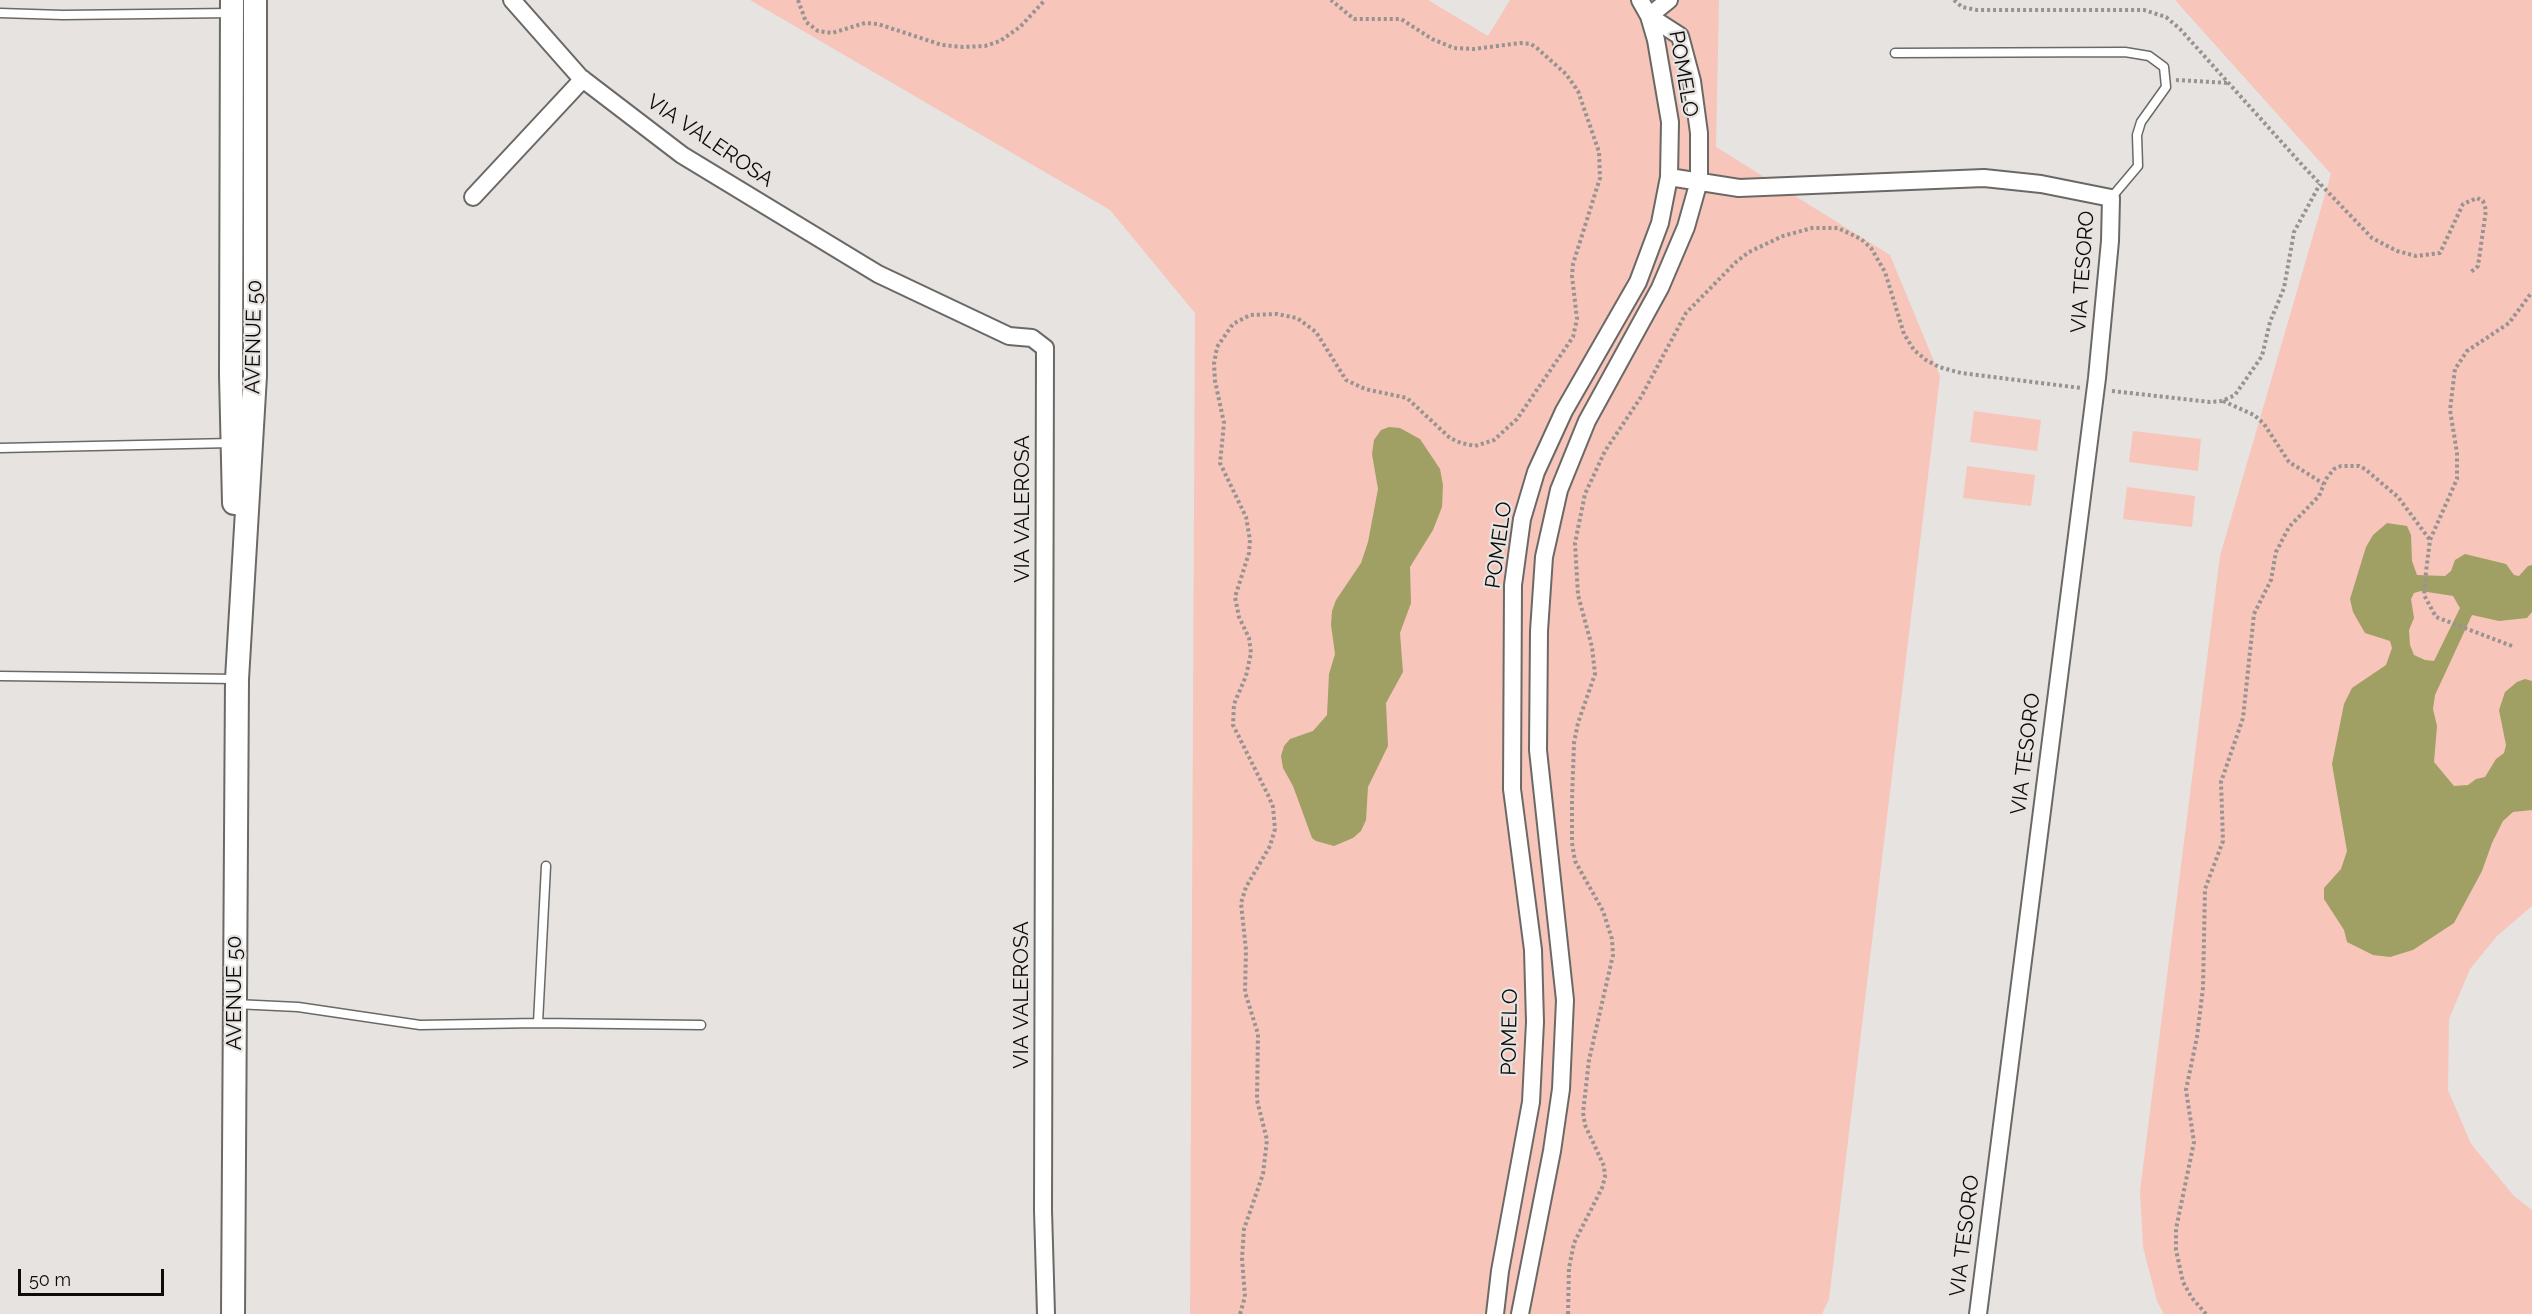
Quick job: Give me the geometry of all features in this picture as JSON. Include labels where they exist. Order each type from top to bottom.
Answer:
[{"type":"main road","name":"AVENUE 50","points":[[237,676],[255,376],[255,0]]},
{"type":"main road","name":"AVENUE 50","points":[[232,7],[233,443],[237,676],[233,1314]]},
{"type":"street","name":"VIA VALEROSA","points":[[512,0],[583,79],[682,155],[878,274],[1009,336],[1032,339],[1045,348],[1043,1210],[1046,1314]]},
{"type":"street","points":[[1640,0],[1649,16],[1669,0]]},
{"type":"street","name":"POMELO","points":[[1495,1314],[1500,1271],[1531,1102],[1535,1022],[1533,950],[1512,789],[1513,585],[1522,519],[1536,472],[1563,411],[1638,282],[1660,223],[1669,177],[1670,122],[1649,16]]},
{"type":"street","name":"POMELO","points":[[1520,1314],[1561,1089],[1565,1000],[1538,750],[1539,631],[1544,557],[1559,490],[1587,421],[1660,288],[1686,227],[1699,181],[1699,133],[1692,81],[1680,36],[1649,16]]},
{"type":"street","points":[[473,196],[583,79]]},
{"type":"street","points":[[1669,177],[1740,188],[1984,178],[2041,184],[2111,198]]},
{"type":"street","name":"VIA TESORO","points":[[1978,1314],[2095,390],[2110,241],[2111,198]]},
{"type":"lane","points":[[0,13],[63,15],[232,7]]},
{"type":"lane","points":[[1895,53],[2125,52],[2149,56],[2164,67],[2166,87],[2141,122],[2137,135],[2138,166],[2111,198]]},
{"type":"lane","points":[[0,448],[233,443]]},
{"type":"lane","points":[[0,676],[237,676]]},
{"type":"lane","points":[[538,1023],[546,866]]},
{"type":"lane","points":[[235,1004],[298,1007],[420,1025],[538,1023],[700,1025]]},
{"type":"path","points":[[798,0],[806,22],[818,31],[832,33],[864,23],[878,24],[942,45],[963,47],[994,44],[1009,35],[1045,0]]},
{"type":"path","points":[[1240,1314],[1245,1297],[1242,1258],[1244,1230],[1263,1174],[1267,1140],[1256,1092],[1258,1034],[1245,992],[1246,950],[1241,903],[1246,887],[1270,846],[1275,829],[1273,807],[1269,796],[1233,725],[1234,704],[1246,676],[1251,653],[1249,638],[1239,616],[1235,597],[1249,553],[1250,540],[1246,517],[1220,463],[1224,423],[1215,381],[1214,364],[1217,347],[1233,324],[1250,315],[1277,314],[1297,318],[1316,332],[1337,370],[1346,380],[1365,389],[1407,398],[1450,438],[1461,444],[1475,446],[1494,440],[1517,419],[1573,337],[1577,319],[1572,276],[1573,264],[1600,178],[1599,152],[1578,91],[1566,74],[1531,44],[1520,43],[1474,49],[1454,48],[1432,39],[1401,20],[1354,19],[1331,0]]},
{"type":"path","points":[[1954,0],[1962,7],[1977,10],[2154,12],[2180,29],[2372,238],[2397,251],[2416,256],[2440,254],[2463,204],[2477,198],[2483,201],[2486,210],[2478,266],[2471,272]]},
{"type":"path","points":[[2167,80],[2229,83]]},
{"type":"path","points":[[2223,401],[2235,395],[2245,384],[2262,356],[2270,322],[2283,288],[2295,232],[2320,184]]},
{"type":"path","points":[[1568,1314],[1569,1268],[1574,1243],[1602,1188],[1605,1177],[1600,1155],[1585,1125],[1583,1113],[1589,1060],[1613,955],[1612,939],[1603,911],[1575,861],[1572,843],[1574,742],[1595,674],[1592,647],[1578,595],[1575,543],[1586,494],[1605,450],[1641,397],[1686,313],[1736,262],[1749,252],[1800,230],[1819,227],[1838,228],[1850,233],[1871,248],[1885,272],[1904,334],[1914,350],[1939,367],[1961,373],[2095,390],[2192,401],[2223,401],[2254,415],[2264,424],[2289,462],[2324,484]]},
{"type":"path","points":[[2512,646],[2448,624],[2436,617],[2424,596],[2430,540],[2457,479],[2457,453],[2450,410],[2455,369],[2467,351],[2509,323],[2532,292]]},
{"type":"path","points":[[2206,1314],[2192,1298],[2183,1282],[2176,1250],[2178,1213],[2194,1142],[2186,1090],[2197,1037],[2205,970],[2205,889],[2223,841],[2220,807],[2221,782],[2245,711],[2254,614],[2271,580],[2281,540],[2289,527],[2319,496],[2334,469],[2359,466],[2398,498],[2430,540]]},
{"type":"shaded area","points":[[750,0],[1428,0],[1488,36],[1510,0],[1719,0],[1716,147],[1890,255],[1940,376],[1829,1299],[1822,1314],[1190,1314],[1195,313],[1110,210]]},
{"type":"shaded area","points":[[2175,0],[2532,0],[2532,906],[2497,936],[2470,969],[2449,1019],[2448,1090],[2471,1144],[2514,1196],[2532,1210],[2532,1314],[2164,1314],[2157,1301],[2143,1247],[2140,1191],[2220,556],[2331,174]]},
{"type":"shaded area","points":[[1974,411],[2041,420],[2037,451],[1970,442]]},
{"type":"shaded area","points":[[1389,427],[1400,428],[1420,439],[1440,469],[1443,485],[1442,507],[1433,530],[1410,567],[1411,603],[1400,633],[1403,672],[1386,703],[1388,746],[1368,787],[1366,820],[1361,831],[1353,838],[1334,846],[1312,838],[1293,786],[1283,768],[1281,756],[1284,746],[1290,739],[1313,731],[1327,715],[1329,674],[1335,654],[1331,625],[1332,611],[1336,600],[1361,563],[1368,542],[1378,489],[1372,454],[1374,440],[1381,430]]},
{"type":"shaded area","points":[[2133,431],[2201,439],[2198,471],[2129,462]]},
{"type":"shaded area","points":[[1967,466],[2035,475],[2031,506],[1963,498]]},
{"type":"shaded area","points":[[2127,487],[2195,496],[2192,527],[2123,519]]},
{"type":"shaded area","points":[[2387,523],[2407,526],[2411,535],[2412,561],[2417,575],[2445,576],[2451,571],[2455,560],[2465,554],[2506,564],[2514,575],[2519,576],[2528,566],[2532,565],[2532,612],[2527,618],[2499,621],[2472,615],[2435,695],[2433,709],[2437,726],[2434,762],[2454,786],[2468,785],[2476,779],[2485,777],[2496,759],[2504,753],[2506,745],[2499,710],[2505,692],[2517,682],[2525,679],[2532,681],[2532,810],[2513,812],[2503,821],[2482,871],[2454,923],[2413,950],[2390,957],[2373,955],[2347,942],[2344,930],[2324,899],[2324,888],[2341,869],[2347,851],[2332,764],[2344,704],[2352,688],[2386,665],[2392,648],[2390,641],[2365,633],[2353,612],[2350,599],[2366,547],[2373,535]],"holes":[[[2421,591],[2453,596],[2460,608],[2434,661],[2414,655],[2410,645],[2409,630],[2414,618],[2411,599],[2414,593]]]}]
